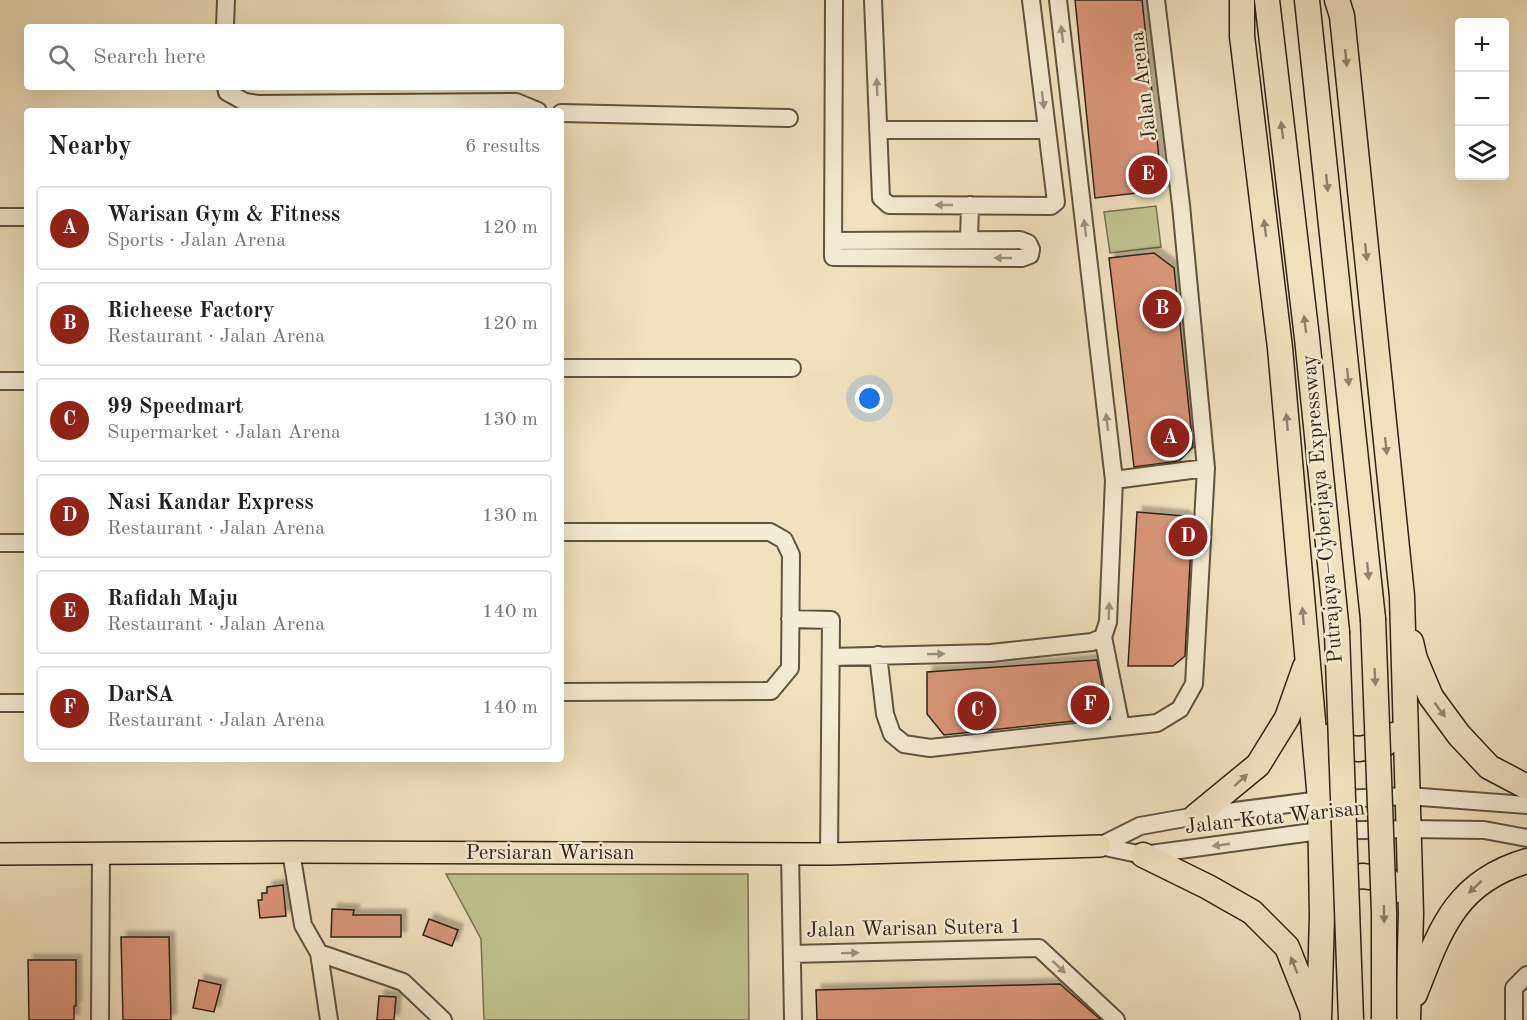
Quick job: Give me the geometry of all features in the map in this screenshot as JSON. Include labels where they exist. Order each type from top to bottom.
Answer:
[{"type":"highway","points":[[1242,0],[1242,36],[1281,348],[1306,663],[1320,800],[1323,916],[1319,1020]]},
{"type":"highway","name":"Putrajaya–Cyberjaya Expressway","points":[[1267,0],[1337,632],[1351,1020]]},
{"type":"highway","name":"Putrajaya–Cyberjaya Expressway","points":[[1307,0],[1373,619],[1384,912],[1384,1020]]},
{"type":"highway","points":[[1337,0],[1342,16],[1402,596],[1411,913],[1408,1016]]},
{"type":"highway","points":[[1402,596],[1415,659],[1431,698],[1459,735],[1489,767],[1527,787]]},
{"type":"highway","points":[[1196,816],[1258,765],[1287,718],[1306,663]]},
{"type":"highway","points":[[1312,706],[1322,734],[1334,746],[1359,749],[1385,744],[1399,727],[1405,699]]},
{"type":"highway","points":[[1143,855],[1208,887],[1251,912],[1287,947],[1314,1020]]},
{"type":"highway","points":[[1408,1016],[1430,954],[1459,903],[1481,881],[1496,872],[1527,861]]},
{"type":"highway","points":[[1323,916],[1332,891],[1340,880],[1362,876],[1387,879],[1400,892],[1411,913]]},
{"type":"main road","name":"Persiaran Warisan","points":[[0,854],[291,852],[829,854],[1100,846]]},
{"type":"street","points":[[225,24],[226,0]]},
{"type":"street","points":[[833,249],[834,0]]},
{"type":"street","points":[[873,0],[881,198],[884,202],[889,205],[1051,206],[1056,202],[1031,0]]},
{"type":"street","points":[[1058,0],[1114,480],[1108,622],[1103,637],[1121,727]]},
{"type":"street","name":"Jalan Arena","points":[[878,656],[885,714],[892,734],[904,744],[930,748],[1157,723],[1180,709],[1194,684],[1206,468],[1181,205],[1156,0]]},
{"type":"street","points":[[1236,0],[1242,36]]},
{"type":"street","points":[[228,90],[245,102],[258,104],[516,102],[531,108]]},
{"type":"street","points":[[564,113],[789,118]]},
{"type":"street","points":[[878,130],[1047,130]]},
{"type":"street","points":[[969,240],[970,205]]},
{"type":"street","points":[[0,217],[24,217]]},
{"type":"street","points":[[969,240],[1020,240],[1031,245],[1030,255],[1022,258],[833,249],[969,240]]},
{"type":"street","points":[[564,368],[792,368]]},
{"type":"street","points":[[0,381],[24,381]]},
{"type":"street","points":[[1114,480],[1206,468]]},
{"type":"street","points":[[564,532],[770,532],[784,540],[791,555],[790,668],[771,691],[564,692]]},
{"type":"street","points":[[0,543],[24,543]]},
{"type":"street","points":[[790,619],[831,620],[829,854]]},
{"type":"street","points":[[831,657],[991,653],[1092,642],[1103,637]]},
{"type":"street","points":[[0,703],[24,703]]},
{"type":"street","points":[[1100,846],[1140,826],[1196,816],[1320,800],[1408,796],[1527,805]]},
{"type":"street","name":"Jalan Kota Warisan","points":[[1100,846],[1143,855],[1320,831],[1408,829],[1484,830],[1527,838]]},
{"type":"street","points":[[291,852],[303,924],[319,953],[329,1020]]},
{"type":"street","points":[[100,1020],[101,853]]},
{"type":"street","name":"Jalan Warisan Sutera 1","points":[[790,853],[793,1020]]},
{"type":"street","name":"Jalan Warisan Sutera 1","points":[[792,954],[1040,948],[1116,1020]]},
{"type":"street","points":[[319,953],[403,982],[443,1020]]},
{"type":"street","points":[[1514,1020],[1514,988],[1527,975]]},
{"type":"green space","points":[[1156,206],[1161,247],[1110,253],[1104,212]]},
{"type":"green space","points":[[446,874],[748,874],[749,1020],[484,1020],[481,939]]},
{"type":"building","points":[[1075,0],[1142,0],[1161,176],[1145,192],[1095,198]]},
{"type":"building","points":[[1154,253],[1174,268],[1193,447],[1179,461],[1134,467],[1109,258]]},
{"type":"building","points":[[1137,512],[1184,516],[1192,526],[1185,656],[1173,666],[1128,666]]},
{"type":"building","points":[[1097,660],[1107,709],[1093,719],[944,735],[927,714],[927,672]]},
{"type":"building","points":[[283,885],[286,916],[260,918],[258,900],[262,900],[262,893],[267,893],[267,887]]},
{"type":"building","points":[[332,909],[354,910],[353,915],[401,915],[401,937],[331,937]]},
{"type":"building","points":[[429,919],[458,930],[452,946],[423,935]]},
{"type":"building","points":[[121,937],[169,937],[171,1020],[123,1020]]},
{"type":"building","points":[[28,960],[76,960],[74,1020],[29,1020]]},
{"type":"building","points":[[199,980],[221,985],[214,1012],[193,1008]]},
{"type":"building","points":[[1060,984],[1101,1020],[817,1020],[816,990]]},
{"type":"building","points":[[379,996],[396,997],[394,1020],[377,1020]]},
{"type":"place","name":"Rafidah Maju","points":[[1148,175]]},
{"type":"place","name":"Richeese Factory","points":[[1162,309]]},
{"type":"place","name":"Warisan Gym & Fitness","points":[[1170,438]]},
{"type":"place","name":"Nasi Kandar Express","points":[[1188,537]]},
{"type":"place","name":"DarSA","points":[[1090,705]]},
{"type":"place","name":"99 Speedmart","points":[[977,711]]}]
